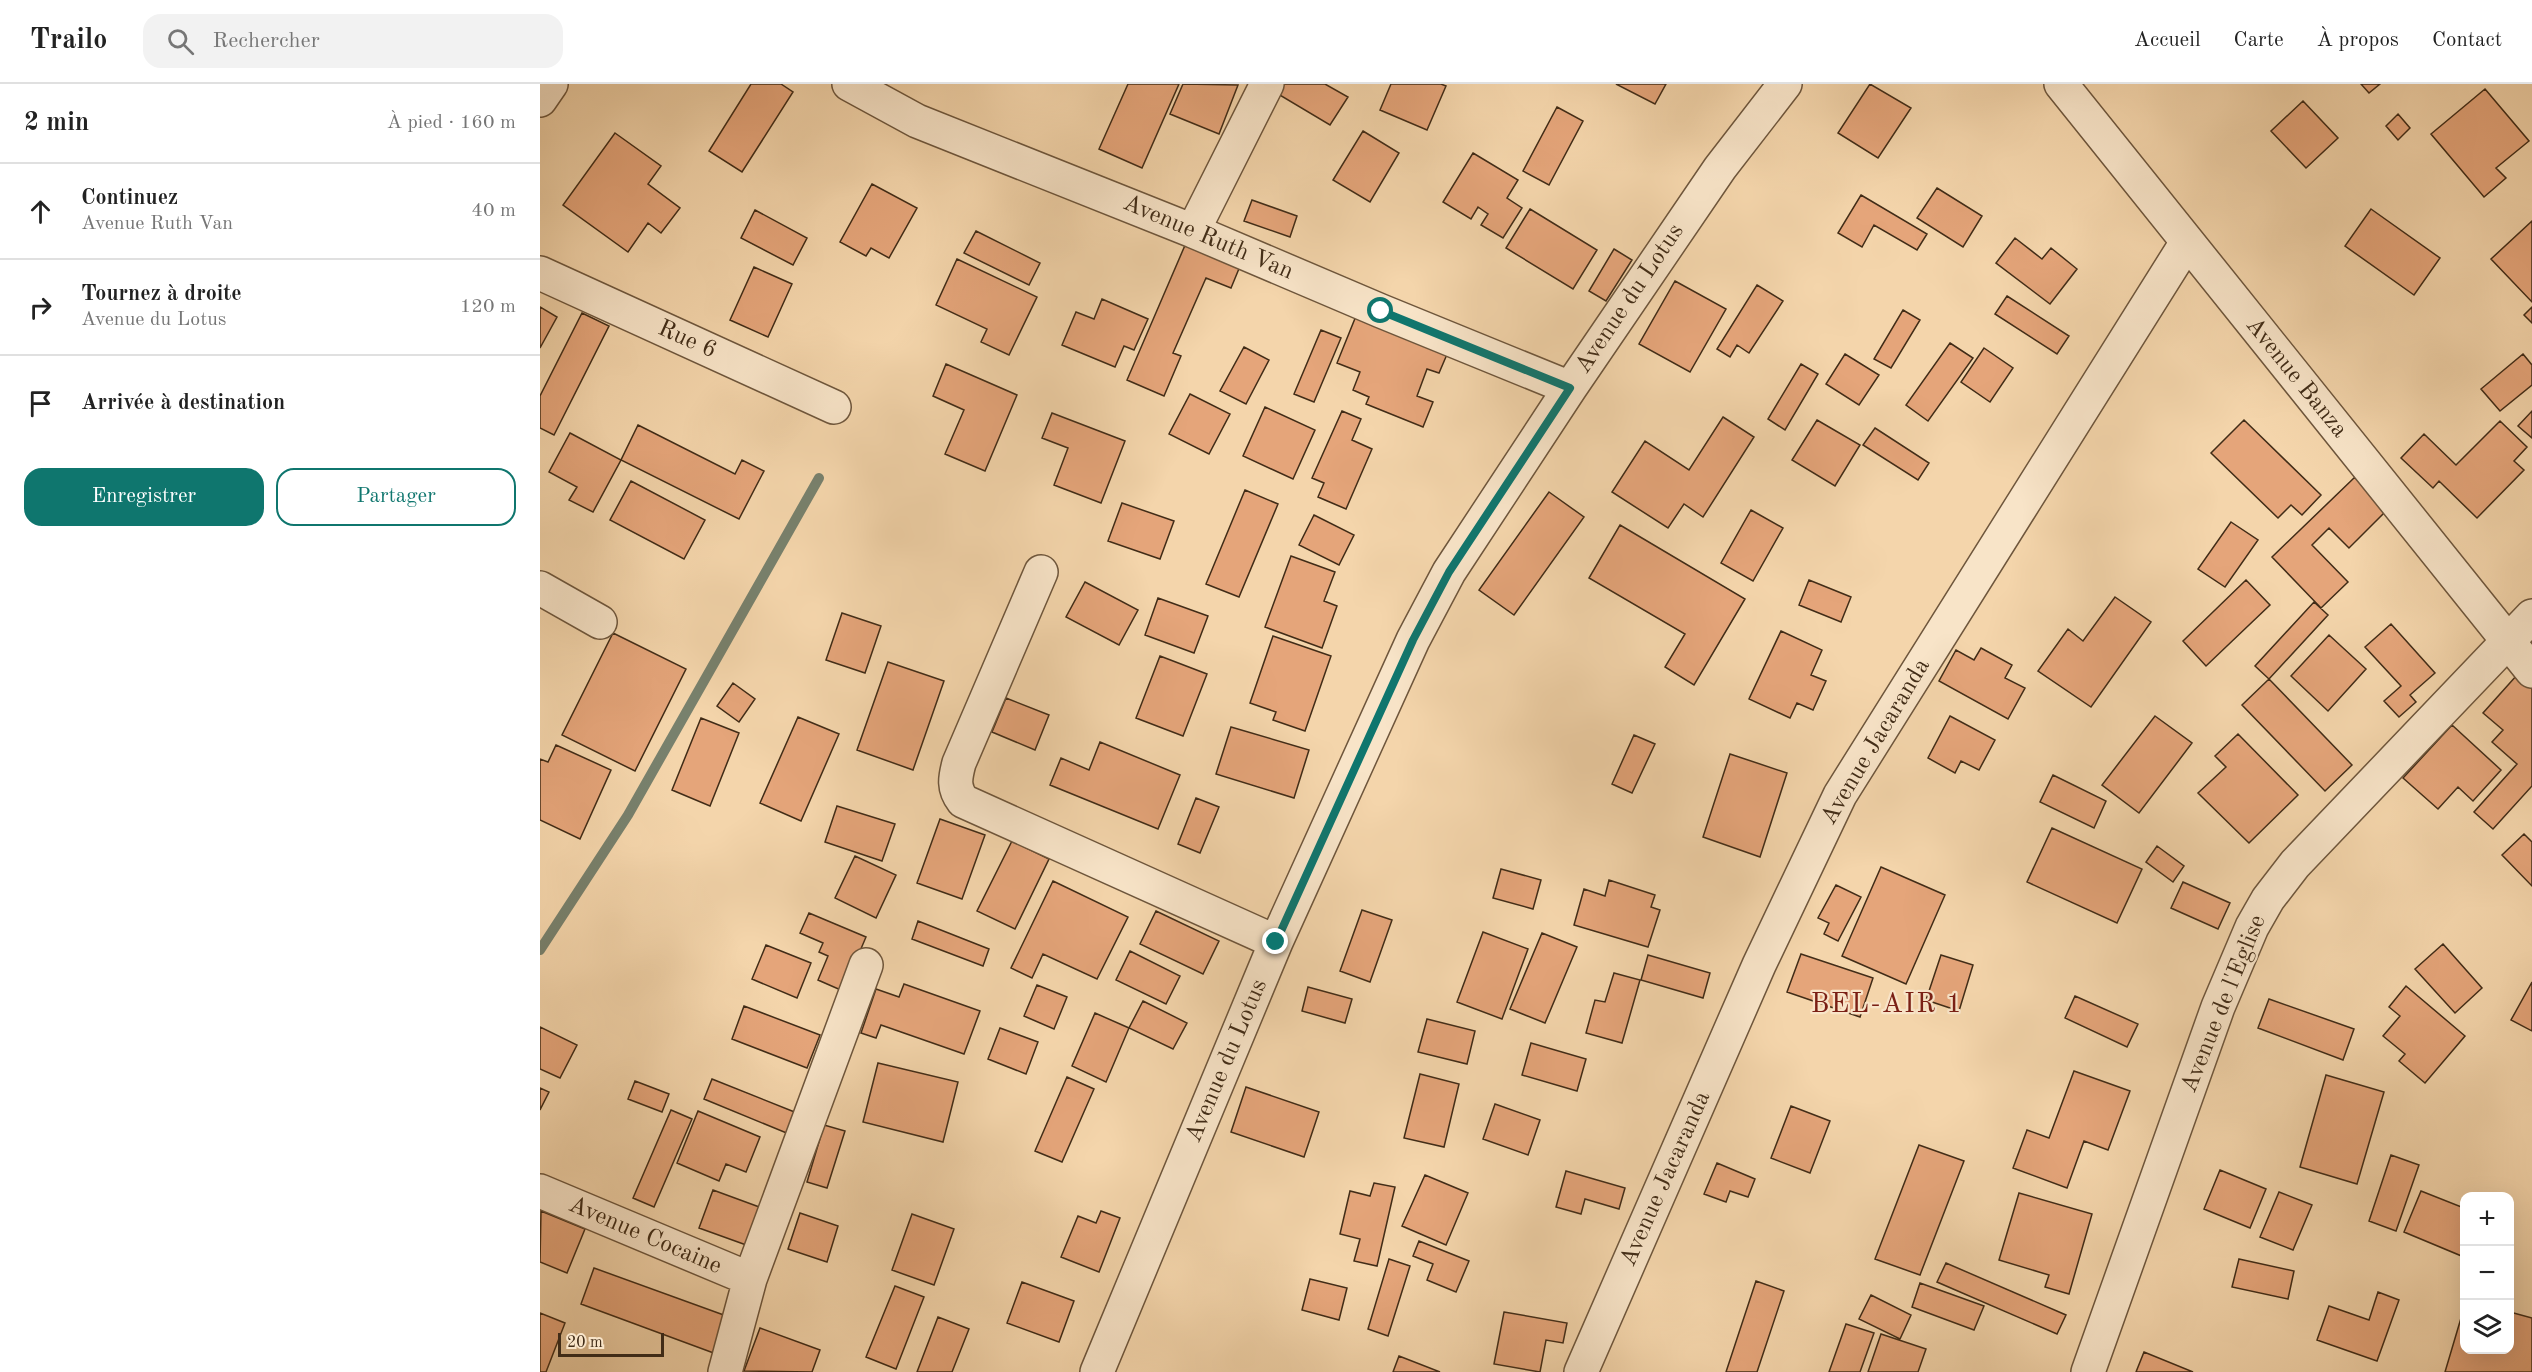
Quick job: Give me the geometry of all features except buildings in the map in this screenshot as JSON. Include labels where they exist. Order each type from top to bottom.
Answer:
[{"type":"street","points":[[540,100],[552,84]]},
{"type":"street","name":"Avenue Ruth Van","points":[[849,84],[917,121],[1193,231],[1570,388]]},
{"type":"street","points":[[1193,231],[1267,84]]},
{"type":"street","name":"Avenue du Lotus","points":[[1097,1372],[1276,942],[1413,640],[1449,572],[1570,388],[1720,168],[1785,84]]},
{"type":"street","name":"Avenue Banza","points":[[2061,84],[2532,671]]},
{"type":"street","name":"Avenue Jacaranda","points":[[1581,1372],[1759,965],[1840,795],[2187,242]]},
{"type":"street","name":"Rue 6","points":[[540,273],[834,407]]},
{"type":"street","points":[[1041,572],[959,763],[955,784],[957,793],[963,801],[1276,942]]},
{"type":"street","points":[[540,588],[600,622]]},
{"type":"street","name":"Avenue de l'Eglise","points":[[2088,1372],[2218,1007],[2268,898],[2295,864],[2532,616]]},
{"type":"street","points":[[724,1372],[750,1280],[866,965]]},
{"type":"street","name":"Avenue Cocaine","points":[[540,1191],[750,1280]]},
{"type":"waterway","points":[[540,950],[628,815],[819,478]]},
{"type":"district","name":"BEL-AIR 1","points":[[1887,1004]]},
{"type":"route","points":[[1276,942],[1413,640],[1449,572],[1570,388],[1381,311]]}]
